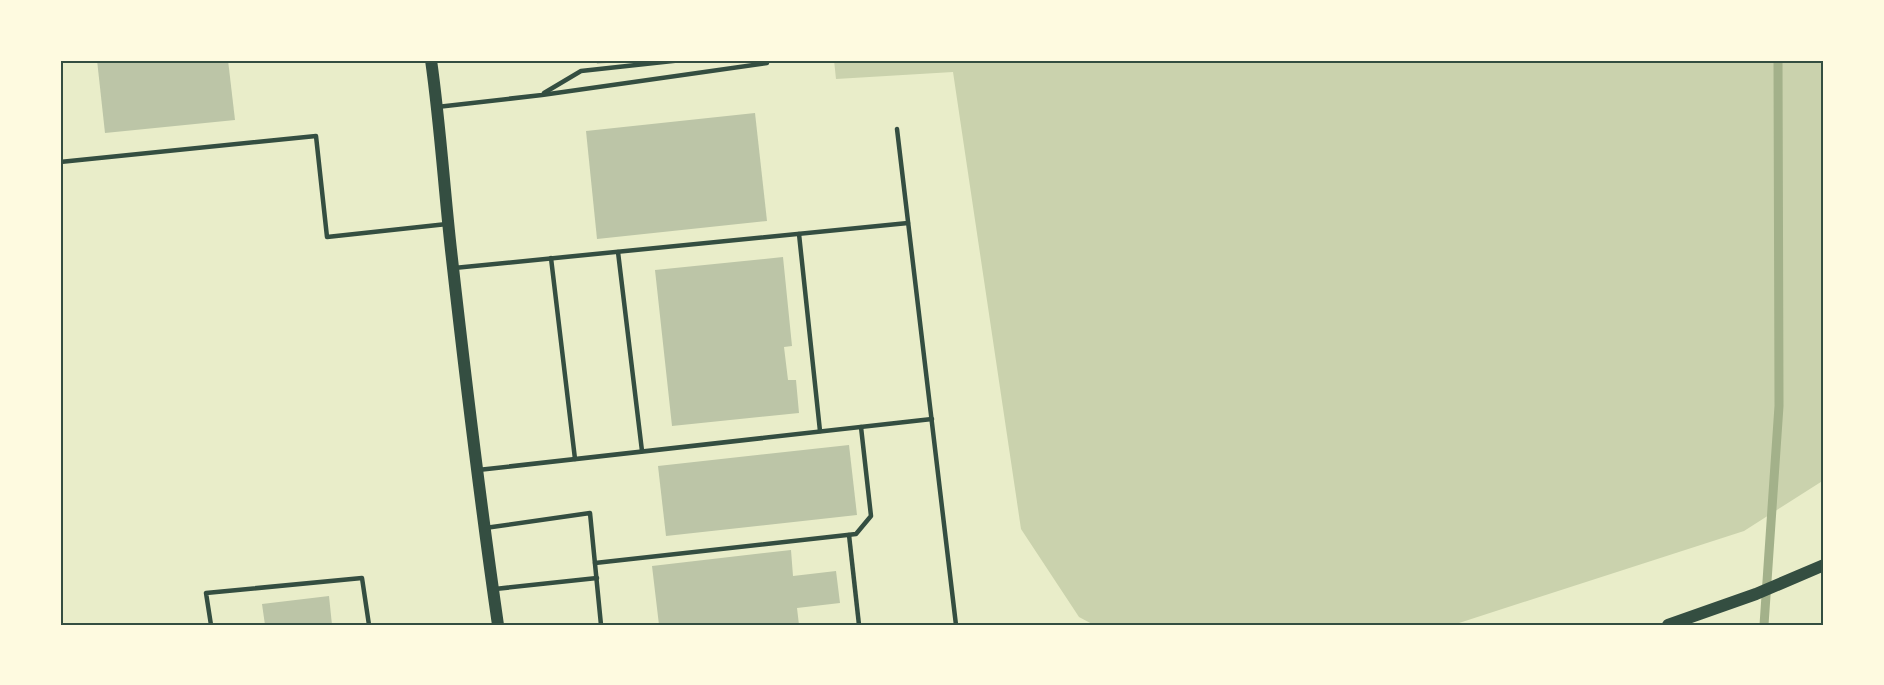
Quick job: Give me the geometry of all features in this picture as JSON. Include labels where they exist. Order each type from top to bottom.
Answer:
[{"type":"main road","points":[[431,60],[476,470],[498,625]]},
{"type":"main road","points":[[1668,625],[1756,594],[1824,565]]},
{"type":"lane","points":[[542,95],[581,71],[682,60]]},
{"type":"lane","points":[[437,107],[542,95],[767,63],[767,60]]},
{"type":"lane","points":[[897,129],[956,625]]},
{"type":"lane","points":[[60,162],[316,136],[327,237],[448,224]]},
{"type":"lane","points":[[453,268],[908,223]]},
{"type":"lane","points":[[799,234],[820,431]]},
{"type":"lane","points":[[618,252],[642,451]]},
{"type":"lane","points":[[551,258],[575,459]]},
{"type":"lane","points":[[476,470],[932,419]]},
{"type":"lane","points":[[595,563],[856,534],[871,516],[861,427]]},
{"type":"lane","points":[[483,528],[590,513],[601,625]]},
{"type":"lane","points":[[849,535],[859,625]]},
{"type":"lane","points":[[211,625],[206,593],[362,578],[369,625]]},
{"type":"lane","points":[[493,590],[597,578]]},
{"type":"green space","points":[[834,60],[1824,60],[1824,480],[1744,531],[1459,623],[1094,625],[1079,617],[1021,529],[953,72],[836,79]]},
{"type":"building","points":[[97,60],[228,60],[235,120],[105,133]]},
{"type":"building","points":[[596,60],[616,60],[616,62],[597,64]]},
{"type":"building","points":[[755,113],[767,221],[597,239],[586,131]]},
{"type":"building","points":[[783,257],[792,346],[784,347],[788,380],[796,380],[799,413],[672,426],[655,270]]},
{"type":"building","points":[[849,445],[857,515],[666,536],[658,466]]},
{"type":"building","points":[[791,550],[793,576],[836,571],[840,603],[797,608],[799,625],[659,625],[652,566]]},
{"type":"building","points":[[329,596],[332,625],[265,625],[262,604]]},
{"type":"waterway","points":[[1764,625],[1779,406],[1778,60]]}]
